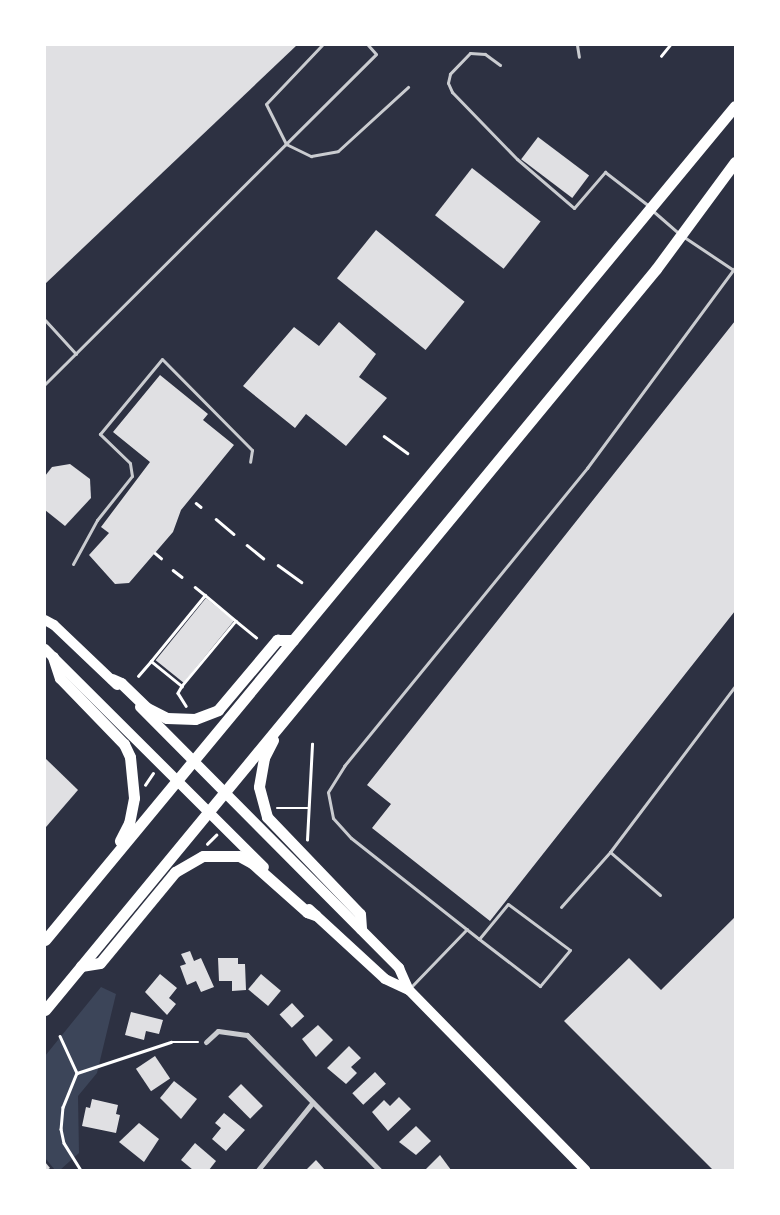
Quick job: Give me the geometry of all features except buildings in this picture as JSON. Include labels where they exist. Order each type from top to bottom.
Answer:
[{"type":"main road","points":[[45,940],[735,106]]},
{"type":"main road","points":[[45,1010],[306,691],[656,269],[735,162]]},
{"type":"main road","points":[[45,620],[54,624],[112,679],[361,929],[398,968],[409,990],[585,1170]]},
{"type":"main road","points":[[112,679],[121,683],[147,708],[167,718],[196,720],[218,710],[277,640],[293,640]]},
{"type":"main road","points":[[49,653],[208,812],[315,915],[385,979],[409,990]]},
{"type":"main road","points":[[49,653],[60,678],[124,744],[130,757],[135,785],[129,823],[126,833],[95,874],[93,882]]},
{"type":"main road","points":[[306,691],[302,704],[269,745],[264,758],[259,787],[261,804],[271,822],[360,914],[361,929]]},
{"type":"main road","points":[[81,966],[100,963],[175,872],[203,856],[239,856],[252,862],[307,912],[315,915]]},
{"type":"street","points":[[206,1042],[218,1031],[247,1036],[380,1170]]},
{"type":"street","points":[[258,1170],[313,1102]]},
{"type":"lane","points":[[322,45],[266,104],[286,144],[311,156],[338,151],[408,87]]},
{"type":"lane","points":[[45,384],[376,54],[368,45]]},
{"type":"lane","points":[[577,45],[579,56]]},
{"type":"lane","points":[[479,939],[508,904],[570,950],[540,986],[479,939],[351,838],[332,818],[328,792],[344,766],[587,468],[734,268],[680,234],[605,172],[574,208],[517,159],[449,88],[450,74],[470,52],[485,54],[500,65]]},
{"type":"lane","points":[[45,320],[76,354]]},
{"type":"lane","points":[[73,564],[97,520],[132,476],[130,462],[100,434],[162,359],[252,450],[250,462]]},
{"type":"lane","points":[[561,907],[610,852],[735,686]]},
{"type":"lane","points":[[610,852],[660,895]]},
{"type":"lane","points":[[409,990],[467,929]]},
{"type":"path","points":[[662,56],[670,45]]},
{"type":"path","points":[[384,436],[407,454]]},
{"type":"path","points":[[196,503],[201,507]]},
{"type":"path","points":[[216,519],[234,534]]},
{"type":"path","points":[[247,545],[263,558]]},
{"type":"path","points":[[155,553],[161,558]]},
{"type":"path","points":[[278,566],[301,582]]},
{"type":"path","points":[[173,570],[182,577]]},
{"type":"path","points":[[195,587],[256,637]]},
{"type":"path","points":[[138,676],[205,595]]},
{"type":"path","points":[[189,712],[178,693],[236,620]]},
{"type":"path","points":[[151,661],[182,686]]},
{"type":"path","points":[[307,840],[312,744]]},
{"type":"path","points":[[142,788],[151,779],[153,772]]},
{"type":"path","points":[[276,808],[308,808]]},
{"type":"path","points":[[206,846],[216,835]]},
{"type":"path","points":[[60,1036],[77,1073],[63,1107],[61,1129],[64,1143],[81,1170]]},
{"type":"path","points":[[77,1073],[171,1042],[206,1042]]},
{"type":"shaded area","points":[[101,987],[116,994],[97,1073],[78,1096],[79,1153],[60,1170],[55,1170],[45,1158],[45,1056]]}]
